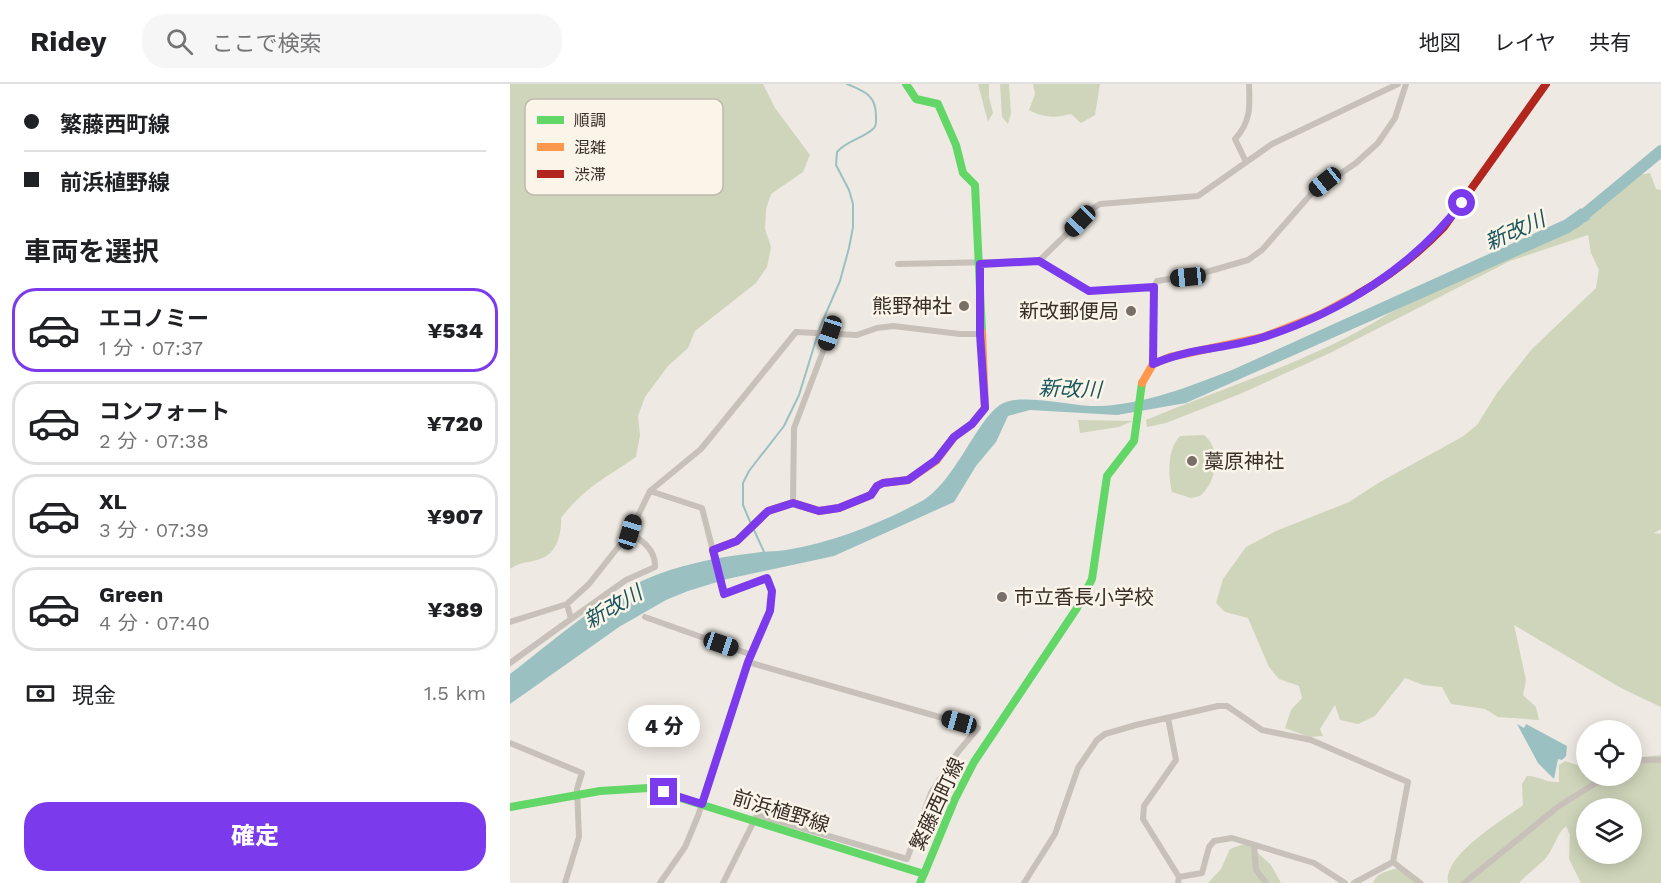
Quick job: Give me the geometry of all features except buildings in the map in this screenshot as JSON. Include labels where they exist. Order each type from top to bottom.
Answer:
[{"type":"main road","points":[[713,550],[737,541],[768,511],[793,503],[819,511],[839,508],[871,495],[877,486],[883,483],[908,480],[936,460],[954,437],[972,424],[985,408],[975,185],[963,173],[956,145],[938,104],[916,99],[906,84]]},
{"type":"main road","points":[[1153,364],[1170,357],[1263,337],[1319,315],[1386,278],[1426,246],[1444,227],[1546,84]]},
{"type":"main road","name":"繁藤西町線","points":[[924,874],[961,789],[984,745],[997,730],[1086,592],[1098,553],[1107,476],[1131,447],[1136,429],[1139,392],[1144,375],[1153,364]]},
{"type":"main road","name":"前浜植野線","points":[[510,807],[577,794],[648,788],[924,874]]},
{"type":"main road","points":[[920,883],[924,874]]},
{"type":"street","points":[[1246,162],[1235,139],[1250,111],[1249,84]]},
{"type":"street","points":[[1039,261],[1092,209],[1100,204],[1198,196],[1246,162],[1305,127],[1398,84]]},
{"type":"street","points":[[1153,364],[1154,287],[1160,280],[1196,276],[1248,260],[1262,250],[1312,193],[1356,164],[1378,143],[1395,118],[1406,84]]},
{"type":"street","points":[[898,264],[1039,261],[1089,291],[1154,287]]},
{"type":"street","points":[[510,622],[567,604],[589,584],[630,532],[634,518],[650,491],[701,449],[796,332],[857,335],[877,328],[893,326],[960,334],[980,334]]},
{"type":"street","points":[[793,503],[794,428],[830,333]]},
{"type":"street","points":[[650,491],[702,508],[724,594],[767,578],[772,591],[770,611],[748,662],[702,804],[685,847],[660,883]]},
{"type":"street","points":[[510,663],[626,580],[655,567],[656,560],[648,546],[630,532]]},
{"type":"street","points":[[567,604],[572,619]]},
{"type":"street","points":[[645,617],[752,655]]},
{"type":"street","points":[[723,883],[757,815],[907,859],[931,793],[958,752],[978,728],[748,662]]},
{"type":"street","points":[[1024,883],[1055,834],[1078,768],[1096,740],[1106,734],[1206,708],[1227,706],[1262,730],[1311,740],[1408,782],[1393,862]]},
{"type":"street","points":[[1168,718],[1176,760],[1144,806],[1143,819],[1179,880],[1202,873],[1209,847],[1218,839],[1232,838],[1314,863],[1345,883]]},
{"type":"street","points":[[510,743],[582,773],[577,794],[580,807],[579,837],[565,883]]},
{"type":"street","points":[[1642,760],[1661,760]]},
{"type":"street","points":[[1464,883],[1559,806],[1591,786]]},
{"type":"street","points":[[1254,845],[1256,870],[1266,883]]},
{"type":"street","points":[[1354,883],[1393,862]]},
{"type":"street","points":[[1393,862],[1420,883]]},
{"type":"green space","points":[[510,84],[763,84],[775,108],[810,155],[803,172],[771,194],[766,209],[765,229],[771,247],[767,267],[756,283],[695,331],[688,348],[668,366],[645,397],[638,416],[640,435],[636,457],[578,498],[561,518],[559,538],[549,554],[544,558],[510,569]]},
{"type":"green space","points":[[978,84],[989,84],[993,113],[988,122]]},
{"type":"green space","points":[[1000,84],[1009,84],[1011,113],[1008,124],[1002,117]]},
{"type":"green space","points":[[1033,84],[1100,84],[1095,115],[1081,123],[1071,114],[1050,116],[1029,110],[1035,94]]},
{"type":"green space","points":[[1650,173],[1656,189],[1661,190],[1661,529],[1654,533],[1661,534],[1661,707],[1621,688],[1514,625],[1526,680],[1523,695],[1536,707],[1539,720],[1498,717],[1485,709],[1451,704],[1442,687],[1423,685],[1405,678],[1375,716],[1358,724],[1340,720],[1335,705],[1320,729],[1323,736],[1309,737],[1285,728],[1291,710],[1302,698],[1299,686],[1279,679],[1269,667],[1248,618],[1225,612],[1216,603],[1223,579],[1246,547],[1276,531],[1349,502],[1380,482],[1462,437],[1477,425],[1497,393],[1532,349],[1596,288],[1599,270],[1591,253],[1588,235],[1510,261],[1328,354],[1240,394],[1166,423],[1147,427],[1146,420],[1330,346],[1607,202],[1634,176]]},
{"type":"green space","points":[[1078,420],[1133,421],[1119,427],[1080,433]]},
{"type":"green space","name":"藁原神社","points":[[1204,435],[1210,441],[1215,457],[1210,483],[1200,496],[1191,498],[1172,492],[1170,462],[1176,442],[1180,436]]},
{"type":"green space","points":[[1661,755],[1661,883],[1581,883],[1569,859],[1570,835],[1566,826],[1545,859],[1519,883],[1448,883],[1449,872],[1464,850],[1523,805],[1522,784],[1527,776],[1559,782],[1559,765],[1565,761],[1576,765],[1576,786],[1642,786],[1642,757]]},
{"type":"green space","points":[[1247,843],[1271,865],[1281,883],[1208,883],[1221,869],[1230,849]]},
{"type":"green space","points":[[1404,867],[1425,883],[1373,883],[1382,873]]},
{"type":"water","points":[[1581,208],[1590,219],[1569,233],[1186,403],[1117,415],[1030,410],[1008,416],[996,442],[976,466],[954,502],[834,556],[727,579],[666,600],[619,627],[510,704],[510,674],[591,611],[644,580],[670,570],[712,559],[804,547],[873,525],[922,501],[947,478],[987,418],[996,408],[1006,402],[1026,399],[1090,406],[1118,405],[1184,388],[1232,370],[1564,220]]},
{"type":"water","points":[[1517,724],[1524,728],[1526,724],[1567,746],[1566,756],[1562,760],[1558,759],[1554,779],[1538,763]]},
{"type":"waterway","points":[[751,524],[743,505],[743,483],[749,471],[784,426],[799,395],[820,327],[840,281],[849,248],[853,227],[853,204],[849,190],[836,165],[837,152],[876,125],[874,103],[871,98],[847,84]]},
{"type":"waterway","name":"新改川","points":[[1574,223],[1661,151]]},
{"type":"waterway","points":[[754,530],[765,554]]},
{"type":"traffic: fast","points":[[906,84],[916,99],[938,104],[956,145],[963,173],[975,185],[982,332]]},
{"type":"traffic: fast","points":[[924,874],[955,799],[974,762],[1077,608],[1092,579],[1107,476],[1134,441],[1142,383]]},
{"type":"traffic: fast","points":[[510,807],[600,791],[648,788],[924,874],[920,883]]},
{"type":"traffic: slow","points":[[1142,383],[1153,364],[1170,357],[1263,337],[1319,315],[1358,294]]},
{"type":"traffic: slow","points":[[713,550],[737,541],[768,511],[793,503],[819,511],[839,508],[871,495],[877,486],[883,483],[908,480],[936,461],[954,437],[972,424],[985,408],[982,332]]},
{"type":"traffic: jam","points":[[1358,294],[1403,264],[1444,227],[1546,84]]},
{"type":"place","name":"熊野神社","points":[[964,306]]},
{"type":"place","name":"新改郵便局","points":[[1131,311]]},
{"type":"place","name":"藁原神社","points":[[1192,461]]},
{"type":"place","name":"市立香長小学校","points":[[1002,597]]},
{"type":"route","points":[[664,792],[702,804],[748,662],[770,611],[772,591],[767,578],[724,594],[713,550],[737,541],[768,511],[793,503],[806,509],[819,511],[839,508],[871,495],[877,486],[883,483],[908,480],[936,460],[954,437],[972,424],[985,408],[980,334],[980,264],[1039,261],[1089,291],[1154,287],[1153,364],[1170,357],[1263,337],[1319,315],[1386,278],[1426,246],[1462,203]]}]
